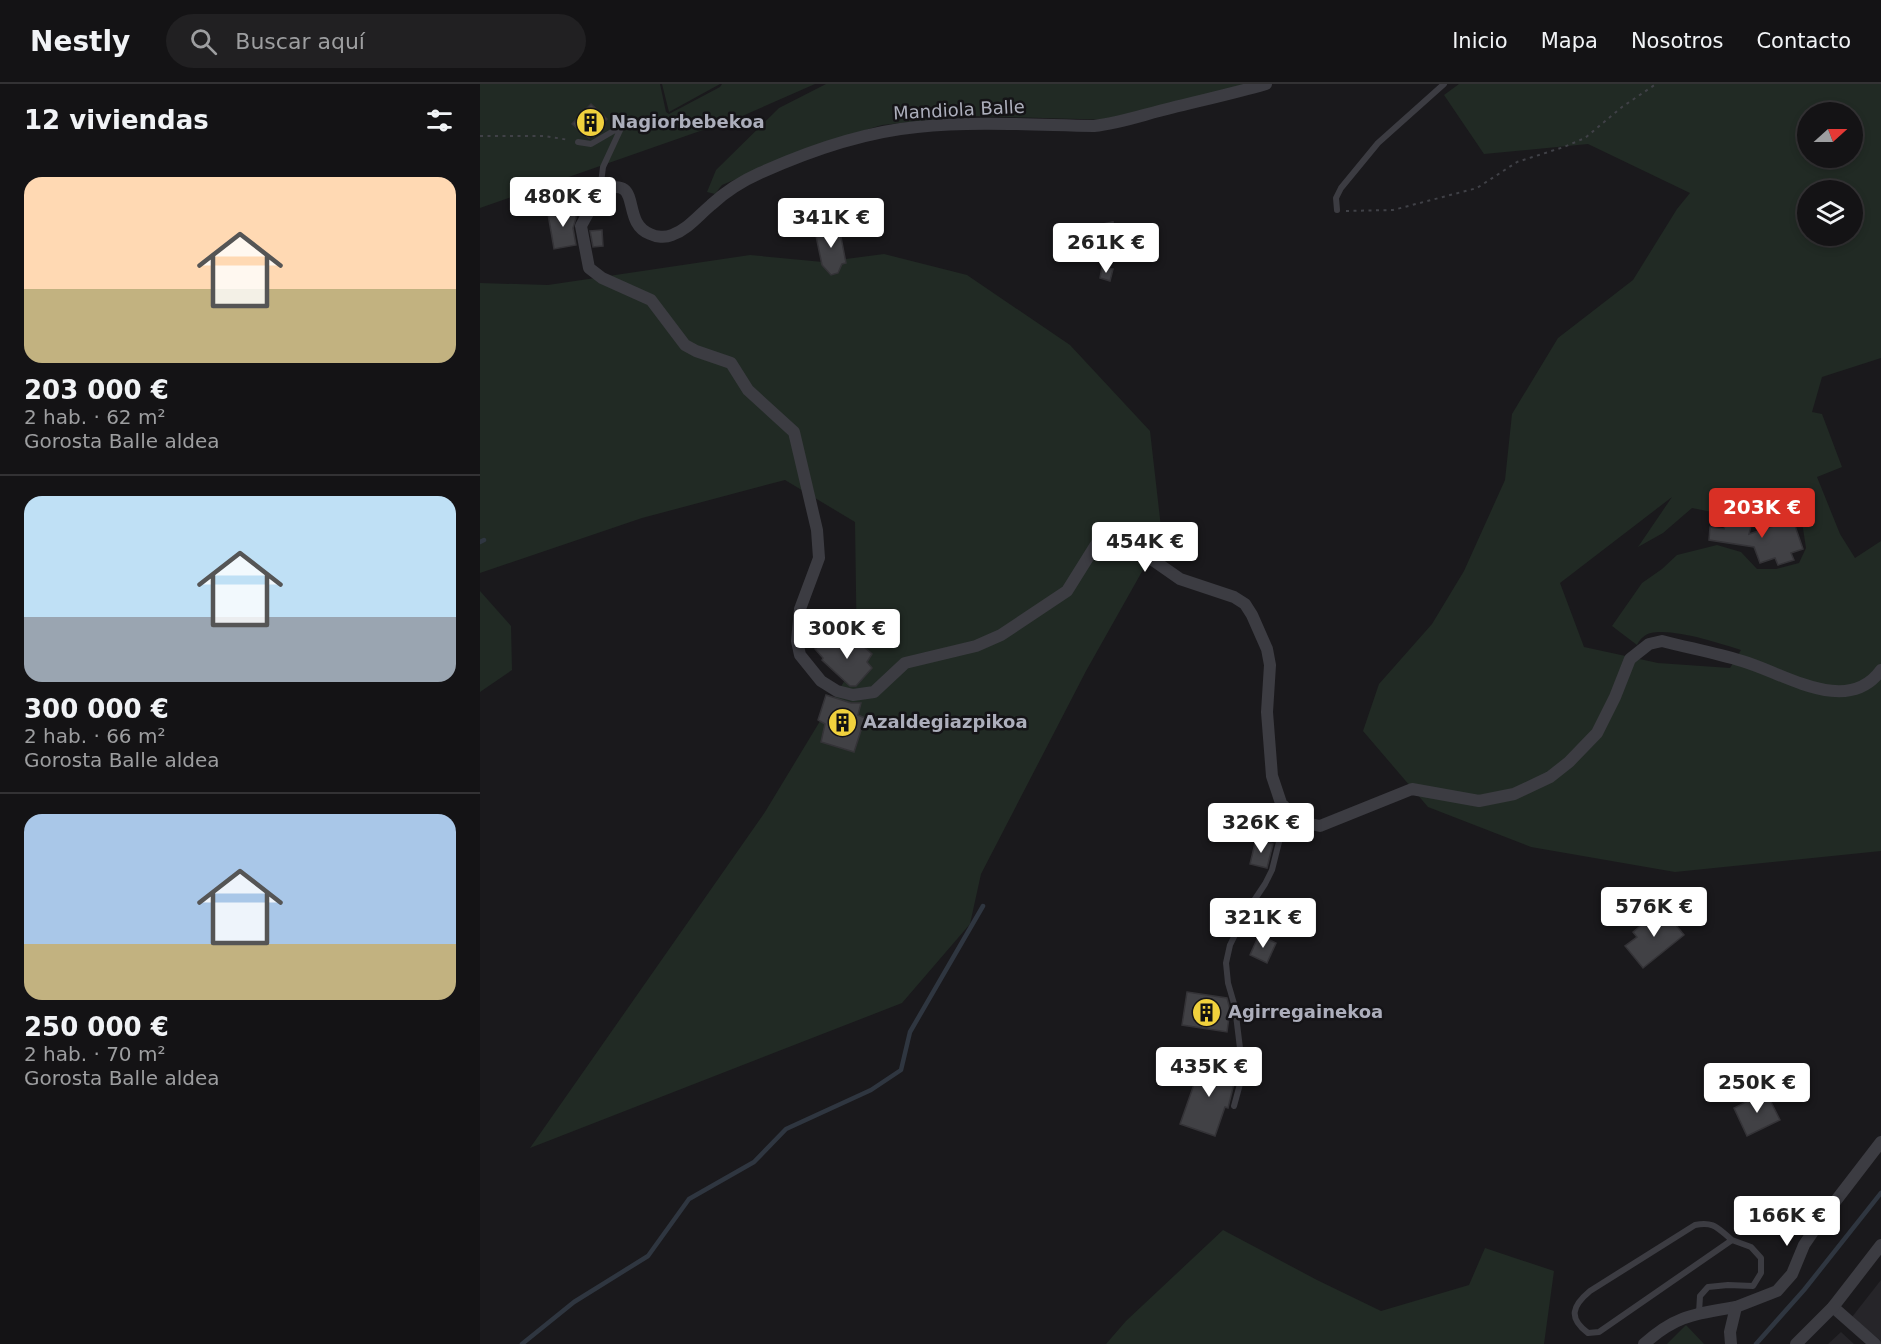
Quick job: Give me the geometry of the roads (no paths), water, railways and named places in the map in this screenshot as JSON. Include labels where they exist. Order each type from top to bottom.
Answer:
[{"type":"street","name":"Mandiola Balle","points":[[600,191],[614,186],[625,189],[629,194],[636,223],[642,231],[655,236],[669,237],[692,224],[733,186],[792,160],[866,136],[917,127],[950,125],[1094,126],[1116,123],[1266,84]]},
{"type":"street","points":[[600,191],[581,226],[590,268],[602,278],[651,300],[685,345],[731,363],[748,390],[794,432],[817,530],[819,558],[800,609],[797,641],[800,655],[821,681],[837,691],[853,695],[874,692],[905,663],[976,646],[1001,635],[1067,591],[1097,543],[1107,536],[1120,537],[1180,579],[1234,597],[1245,604],[1266,649],[1270,665],[1267,712],[1272,776],[1281,803],[1293,816],[1306,823],[1320,826],[1412,789],[1479,801],[1514,794],[1550,777],[1569,762],[1597,733],[1630,659],[1649,644],[1662,641],[1743,661],[1820,690],[1849,692],[1873,681],[1881,670]]},
{"type":"street","points":[[1644,1344],[1670,1323],[1699,1313],[1736,1307],[1777,1291],[1792,1274],[1804,1245],[1821,1220],[1881,1142]]},
{"type":"street","points":[[1796,1344],[1833,1307],[1879,1253]]},
{"type":"street","points":[[1731,1344],[1730,1332],[1736,1307]]},
{"type":"street","points":[[1833,1307],[1875,1344]]},
{"type":"lane","points":[[1337,210],[1336,198],[1341,188],[1378,143],[1444,84]]},
{"type":"lane","points":[[578,142],[591,144],[622,126],[603,167],[600,191]]},
{"type":"lane","points":[[1234,1106],[1243,1073],[1235,1007],[1228,984],[1226,963],[1230,945],[1247,911],[1266,884],[1281,834],[1293,816]]},
{"type":"lane","points":[[1699,1313],[1700,1296],[1708,1287],[1754,1286],[1761,1273],[1761,1258],[1751,1247],[1732,1240],[1707,1223],[1695,1225],[1590,1292],[1574,1311],[1576,1321],[1588,1334],[1599,1332],[1732,1240]]},
{"type":"waterway","points":[[480,542],[484,540]]},
{"type":"waterway","points":[[522,1344],[574,1302],[648,1256],[689,1199],[754,1162],[786,1129],[871,1090],[901,1070],[910,1032],[983,906]]},
{"type":"waterway","points":[[1756,1344],[1804,1290],[1881,1193]]},
{"type":"place","name":"Nagiorbebekoa","points":[[590,122]]},
{"type":"place","name":"Azaldegiazpikoa","points":[[842,722]]},
{"type":"place","name":"Agirregainekoa","points":[[1207,1012]]}]
